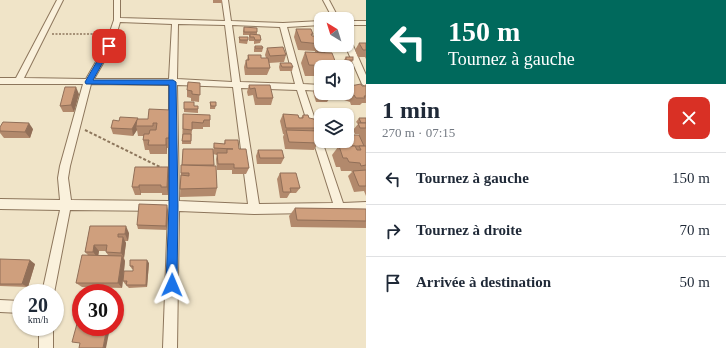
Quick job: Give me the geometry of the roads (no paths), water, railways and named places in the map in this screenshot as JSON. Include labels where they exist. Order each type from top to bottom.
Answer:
[{"type":"street","points":[[19,82],[60,0]]},
{"type":"street","points":[[50,284],[66,204],[63,178],[88,82],[109,46],[117,20],[117,0]]},
{"type":"street","points":[[225,0],[235,84],[254,209]]},
{"type":"street","points":[[326,0],[332,12]]},
{"type":"street","points":[[117,20],[283,24],[314,23]]},
{"type":"street","points":[[170,348],[174,206],[173,82],[175,22]]},
{"type":"street","points":[[354,23],[366,23]]},
{"type":"street","points":[[283,24],[300,87],[340,208]]},
{"type":"street","points":[[351,52],[364,88]]},
{"type":"street","points":[[0,81],[173,82],[314,88]]},
{"type":"street","points":[[0,204],[174,206],[254,209],[366,207]]},
{"type":"street","points":[[0,306],[12,307]]},
{"type":"street","points":[[46,336],[46,348]]}]
